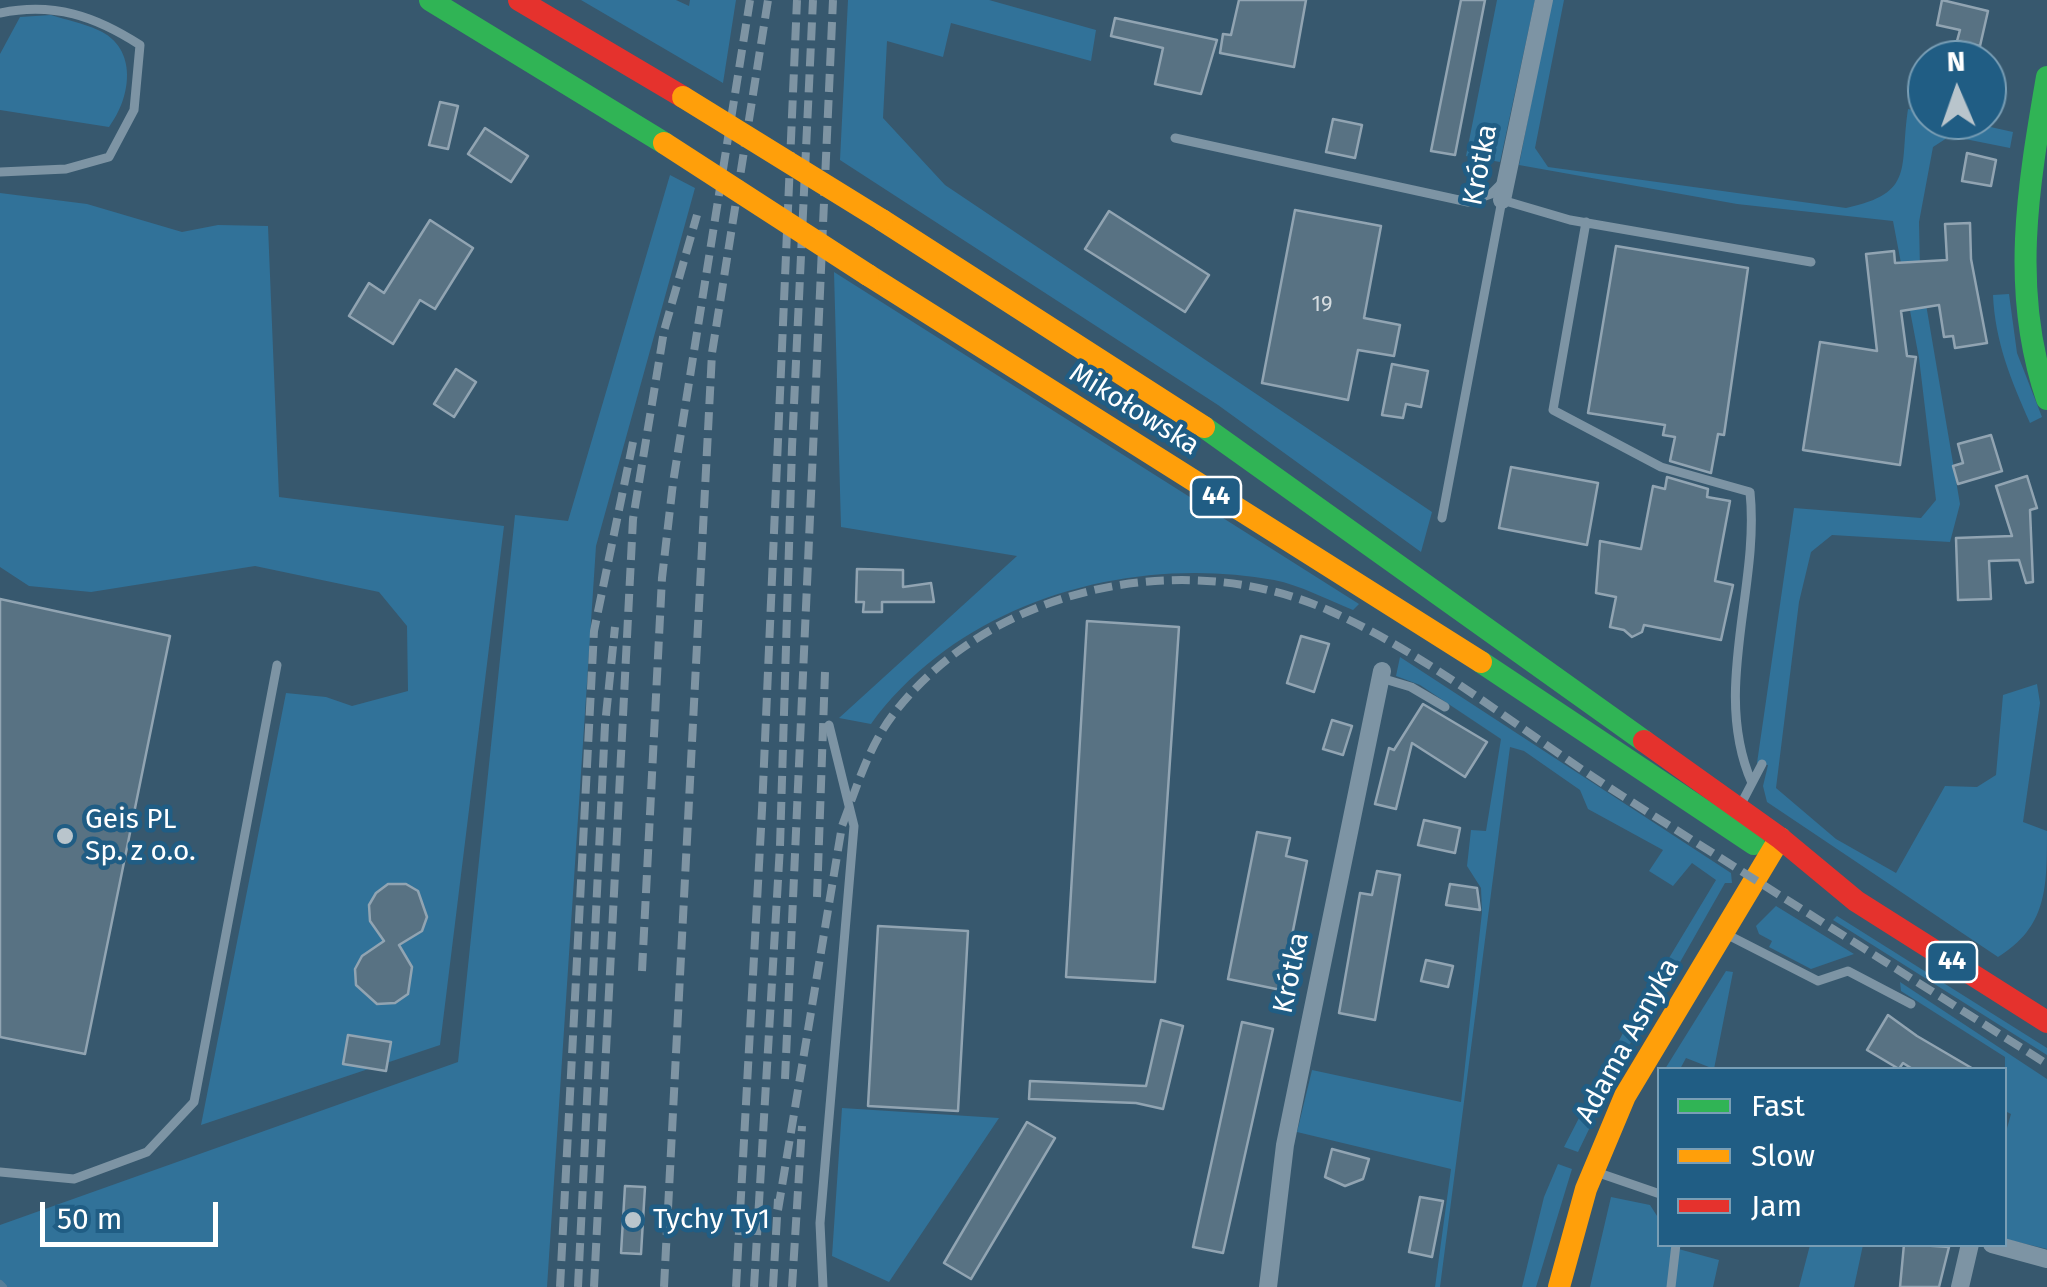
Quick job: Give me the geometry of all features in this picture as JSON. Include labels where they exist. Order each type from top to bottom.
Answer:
[{"type":"main road","name":"Mikołowska","points":[[430,0],[664,143],[2047,1022]]},
{"type":"main road","name":"Mikołowska","points":[[520,0],[882,220],[1188,416],[1739,809],[1775,846]]},
{"type":"main road","points":[[2047,77],[2022,264],[2027,343],[2047,400]]},
{"type":"main road","name":"Adama Asnyka","points":[[1558,1287],[1594,1171],[1625,1096],[1775,846]]},
{"type":"street","name":"Krótka","points":[[1502,200],[1544,0]]},
{"type":"street","name":"Krótka","points":[[1268,1287],[1285,1145],[1381,674]]},
{"type":"street","points":[[1960,1287],[1969,1247]]},
{"type":"street","points":[[2003,1247],[2047,1259]]},
{"type":"lane","points":[[0,23],[3,12],[52,7],[104,22],[140,45],[134,110],[109,157],[66,169],[0,172]]},
{"type":"lane","points":[[1176,138],[1468,202],[1491,194],[1506,178]]},
{"type":"lane","points":[[1502,200],[1586,222],[1811,262]]},
{"type":"lane","name":"Krótka","points":[[1442,518],[1502,200]]},
{"type":"lane","points":[[1586,222],[1553,410],[1661,467],[1750,492],[1753,524],[1734,702],[1742,760],[1752,783]]},
{"type":"lane","points":[[0,1172],[74,1180],[147,1152],[194,1102],[276,665]]},
{"type":"lane","points":[[1381,674],[1411,686],[1444,707]]},
{"type":"lane","points":[[823,1287],[820,1223],[854,826],[828,726]]},
{"type":"lane","points":[[1739,809],[1762,764]]},
{"type":"lane","points":[[1724,933],[1818,981],[1848,971],[1910,1004]]},
{"type":"lane","points":[[1594,1171],[1657,1193]]},
{"type":"lane","points":[[1671,1287],[1676,1247]]},
{"type":"shaded area","points":[[581,0],[676,0],[689,6],[690,0],[736,0],[723,83]]},
{"type":"shaded area","points":[[848,0],[989,0],[1096,30],[1091,61],[951,23],[943,57],[887,41],[883,118],[945,185],[1432,512],[1421,552],[1218,405],[840,160]]},
{"type":"shaded area","points":[[1497,0],[1535,0],[1500,162],[1466,156]]},
{"type":"shaded area","points":[[1551,0],[1564,0],[1535,148],[1548,167],[1846,208],[1884,195],[1894,186],[1903,162],[1907,120],[1907,140],[1944,140],[1933,147],[1919,222],[1920,269],[1960,504],[1950,542],[1832,535],[1811,552],[1799,602],[1776,788],[1836,839],[1896,873],[1945,786],[1977,787],[1996,775],[2003,695],[2037,684],[2040,703],[2023,822],[2047,831],[2044,888],[2035,919],[2026,933],[1998,957],[1767,802],[1763,786],[1768,765],[1757,763],[1794,508],[1921,518],[1936,500],[1919,358],[1893,221],[1737,204],[1519,165]]},
{"type":"shaded area","points":[[51,15],[98,30],[120,49],[127,74],[126,88],[109,127],[0,110],[0,54],[20,17]]},
{"type":"shaded area","points":[[2007,131],[2013,132],[2010,148],[1970,140],[2007,140]]},
{"type":"shaded area","points":[[670,175],[695,188],[596,546],[547,1287],[0,1287],[0,1225],[458,1062],[515,515],[568,521]]},
{"type":"shaded area","points":[[0,193],[87,204],[182,232],[218,225],[268,226],[279,497],[504,526],[440,1045],[201,1125],[286,693],[326,697],[352,706],[408,691],[407,626],[379,592],[255,566],[91,592],[29,586],[0,567]]},
{"type":"shaded area","points":[[834,272],[1359,604],[1353,610],[1284,582],[1219,574],[1163,574],[1106,582],[1052,596],[1000,618],[952,646],[908,681],[871,724],[839,718],[1017,556],[841,527]]},
{"type":"shaded area","points":[[2009,294],[2017,353],[2042,417],[2030,423],[2010,376],[1997,329],[1993,295]]},
{"type":"shaded area","points":[[1400,657],[1731,873],[1732,883],[1725,883],[1679,964],[1669,958],[1716,880],[1692,863],[1673,886],[1649,871],[1663,850],[1588,809],[1580,790],[1524,751],[1510,747],[1440,1287],[1435,1287],[1451,1169],[1297,1132],[1312,1070],[1461,1102],[1482,912],[1481,888],[1467,866],[1471,830],[1486,831],[1501,739],[1420,685],[1396,676]]},
{"type":"shaded area","points":[[1776,906],[1854,954],[1811,969],[1769,947],[1772,941],[1759,934],[1756,926]]},
{"type":"shaded area","points":[[1837,916],[2047,1048],[2047,1055],[1833,920]]},
{"type":"shaded area","points":[[1726,971],[1733,972],[1714,1067],[1686,1058],[1681,1067],[1666,1067]]},
{"type":"shaded area","points":[[1659,974],[1669,982],[1632,1040],[1578,1152],[1564,1147],[1639,1002]]},
{"type":"shaded area","points":[[1900,982],[2047,1079],[2047,1249],[2007,1239],[2007,1128],[2011,1114],[2007,1112],[2005,1057],[1901,991]]},
{"type":"shaded area","points":[[842,1108],[999,1118],[889,1282],[832,1256]]},
{"type":"shaded area","points":[[1558,1164],[1572,1169],[1536,1287],[1522,1287],[1544,1197]]},
{"type":"shaded area","points":[[1611,1197],[1650,1205],[1657,1216],[1657,1247],[1719,1260],[1713,1287],[1590,1287]]},
{"type":"shaded area","points":[[1809,1247],[1863,1247],[1854,1287],[1799,1287]]},
{"type":"building","points":[[1239,0],[1306,0],[1294,67],[1220,53],[1223,34],[1231,35]]},
{"type":"building","points":[[1461,0],[1485,0],[1455,155],[1431,151]]},
{"type":"building","points":[[1942,0],[1988,11],[1981,40],[1957,40],[1960,30],[1937,25]]},
{"type":"building","points":[[1115,18],[1217,40],[1201,94],[1155,84],[1163,48],[1111,36]]},
{"type":"building","points":[[440,102],[458,106],[448,149],[429,145]]},
{"type":"building","points":[[1333,119],[1362,125],[1355,158],[1326,152]]},
{"type":"building","points":[[485,128],[528,156],[511,182],[468,154]]},
{"type":"building","points":[[1967,153],[1996,160],[1991,186],[1962,181]]},
{"type":"building","points":[[1295,210],[1381,226],[1364,318],[1400,325],[1394,356],[1358,350],[1348,400],[1262,383]]},
{"type":"building","points":[[1109,211],[1209,275],[1185,312],[1085,249]]},
{"type":"building","points":[[430,220],[473,248],[435,309],[420,300],[393,344],[349,316],[369,283],[384,293]]},
{"type":"building","points":[[1970,223],[1971,259],[1987,343],[1955,348],[1953,336],[1944,337],[1939,305],[1901,311],[1907,356],[1916,357],[1900,465],[1803,450],[1820,342],[1877,351],[1866,254],[1894,251],[1895,263],[1947,260],[1945,224]]},
{"type":"building","points":[[1616,246],[1748,268],[1724,435],[1718,434],[1711,473],[1670,461],[1675,437],[1663,435],[1665,425],[1588,413]]},
{"type":"building","points":[[1392,364],[1428,371],[1421,407],[1406,404],[1403,418],[1382,415]]},
{"type":"building","points":[[456,369],[476,382],[454,417],[434,404]]},
{"type":"building","points":[[1991,435],[2002,471],[1958,484],[1953,466],[1963,463],[1958,444]]},
{"type":"building","points":[[1511,467],[1598,483],[1587,545],[1499,528]]},
{"type":"building","points":[[2027,476],[2037,508],[2030,510],[2033,582],[2026,583],[2019,560],[1989,561],[1991,599],[1958,600],[1956,538],[2012,536],[1996,486]]},
{"type":"building","points":[[1667,477],[1708,489],[1707,497],[1730,501],[1715,581],[1733,585],[1721,640],[1644,625],[1642,632],[1632,637],[1624,630],[1610,627],[1616,597],[1596,593],[1600,541],[1641,549],[1653,486],[1665,489]]},
{"type":"building","points":[[857,569],[903,570],[903,587],[931,583],[934,602],[882,602],[882,612],[863,612],[864,602],[856,602]]},
{"type":"building","name":"Geis PL Sp. z o.o.","points":[[0,599],[170,636],[85,1054],[0,1037]]},
{"type":"building","points":[[1087,621],[1179,627],[1155,982],[1066,977]]},
{"type":"building","points":[[1301,636],[1329,644],[1314,692],[1287,683]]},
{"type":"building","points":[[1423,704],[1487,742],[1465,777],[1412,743],[1396,809],[1375,804],[1389,748],[1394,750]]},
{"type":"building","points":[[1332,720],[1352,726],[1343,755],[1323,749]]},
{"type":"building","points":[[1424,820],[1460,828],[1455,853],[1418,845]]},
{"type":"building","points":[[1257,832],[1290,838],[1286,856],[1307,861],[1281,990],[1228,979]]},
{"type":"building","points":[[1377,871],[1400,875],[1375,1020],[1339,1013],[1360,893],[1372,895]]},
{"type":"building","points":[[388,884],[406,884],[418,891],[427,917],[422,931],[399,945],[412,967],[408,994],[395,1003],[377,1004],[356,985],[355,969],[362,956],[384,941],[370,921],[369,905]]},
{"type":"building","points":[[1450,884],[1477,888],[1480,910],[1446,905]]},
{"type":"building","points":[[878,926],[968,931],[958,1111],[868,1106]]},
{"type":"building","points":[[1426,960],[1453,966],[1448,987],[1421,981]]},
{"type":"building","points":[[1888,1015],[1970,1067],[1909,1067],[1903,1063],[1896,1067],[1867,1050]]},
{"type":"building","points":[[1161,1020],[1183,1026],[1163,1109],[1136,1103],[1029,1099],[1030,1081],[1146,1086]]},
{"type":"building","points":[[1242,1022],[1273,1029],[1223,1253],[1193,1247]]},
{"type":"building","points":[[348,1035],[391,1042],[386,1071],[343,1064]]},
{"type":"building","points":[[1027,1122],[1055,1138],[971,1279],[944,1263]]},
{"type":"building","points":[[1332,1149],[1369,1159],[1363,1179],[1345,1186],[1325,1177]]},
{"type":"building","name":"Tychy Ty1","points":[[625,1186],[645,1187],[641,1254],[621,1253]]},
{"type":"building","points":[[1420,1197],[1443,1201],[1432,1257],[1409,1252]]},
{"type":"building","points":[[1904,1247],[1949,1247],[1939,1287],[1900,1287]]},
{"type":"waterway","points":[[0,1284],[3,1287]]},
{"type":"railway","points":[[642,971],[662,578],[673,483],[750,0]]},
{"type":"railway","points":[[664,1287],[712,353],[768,0]]},
{"type":"railway","points":[[736,1287],[762,810],[797,0]]},
{"type":"railway","points":[[754,1287],[780,846],[792,447],[813,0]]},
{"type":"railway","points":[[785,1079],[833,0]]},
{"type":"railway","points":[[594,1287],[633,519],[664,331],[697,215]]},
{"type":"railway","points":[[560,1287],[594,631],[633,442]]},
{"type":"railway","points":[[778,1210],[842,826],[876,741],[892,716],[933,672],[981,636],[1035,609],[1093,590],[1153,581],[1214,581],[1273,591],[1369,630],[1444,674],[1624,797],[2047,1064]]},
{"type":"railway","points":[[578,1287],[605,725],[615,627]]},
{"type":"railway","points":[[817,897],[825,672]]},
{"type":"railway","points":[[792,1287],[802,1126]]},
{"type":"railway","points":[[773,1287],[778,1199]]},
{"type":"traffic: fast","points":[[430,0],[664,143]]},
{"type":"traffic: fast","points":[[2047,77],[2026,239],[2029,319],[2047,399]]},
{"type":"traffic: fast","points":[[1204,427],[1644,741]]},
{"type":"traffic: fast","points":[[1481,662],[1754,844]]},
{"type":"traffic: slow","points":[[683,97],[882,220]]},
{"type":"traffic: slow","points":[[664,143],[868,275]]},
{"type":"traffic: slow","points":[[882,220],[1204,427]]},
{"type":"traffic: slow","points":[[868,275],[1481,662]]},
{"type":"traffic: slow","points":[[1559,1287],[1586,1189],[1625,1096],[1780,838]]},
{"type":"traffic: jam","points":[[519,0],[683,97]]},
{"type":"traffic: jam","points":[[1644,741],[1780,838],[1856,901],[2047,1022]]},
{"type":"place","name":"Geis PL Sp. z o.o.","points":[[65,836]]},
{"type":"place","name":"Tychy Ty1","points":[[633,1220]]}]
